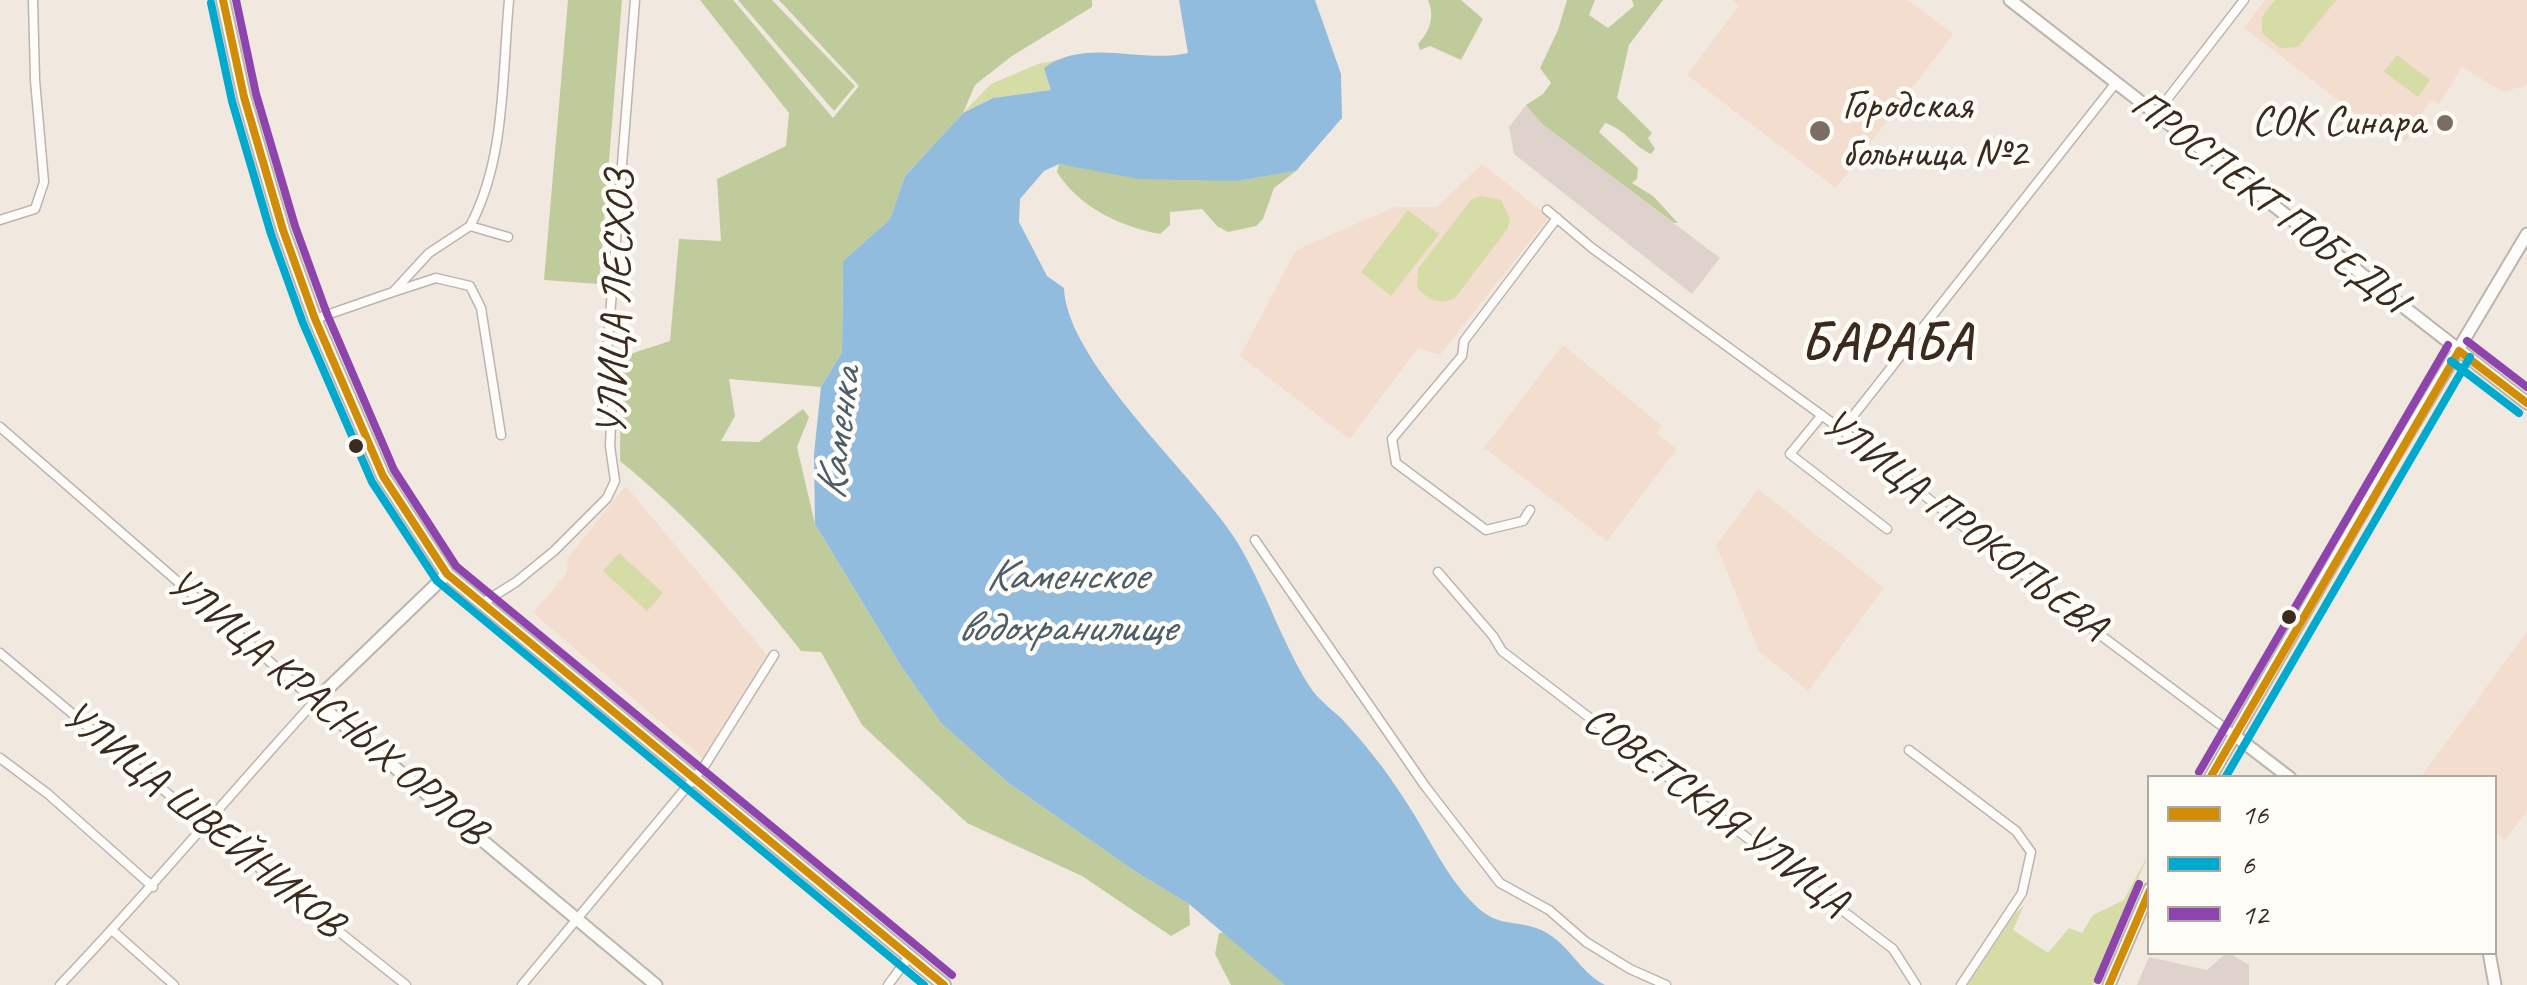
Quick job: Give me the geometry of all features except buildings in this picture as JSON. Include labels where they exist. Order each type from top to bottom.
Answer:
[{"type":"main road","points":[[222,0],[244,97],[283,230],[315,318],[383,476],[447,574],[944,985]]},
{"type":"street","points":[[0,220],[34,209],[44,182],[33,0]]},
{"type":"street","points":[[393,292],[429,253],[470,226],[484,199],[495,147],[509,0]]},
{"type":"street","name":"УЛИЦА ЛЕСХОЗ","points":[[481,604],[554,551],[607,498],[616,481],[610,446],[612,401],[607,354],[635,0]]},
{"type":"street","name":"ПРОСПЕКТ ПОБЕДЫ","points":[[2010,0],[2527,403]]},
{"type":"street","points":[[2156,114],[2244,0]]},
{"type":"street","points":[[1842,430],[2115,84]]},
{"type":"street","name":"УЛИЦА ПРОКОПЬЕВА","points":[[1547,210],[1592,248],[1842,430],[2088,626],[2234,735]]},
{"type":"street","points":[[1530,510],[1523,521],[1486,530],[1396,464],[1392,439],[1462,356],[1464,341],[1557,218]]},
{"type":"street","points":[[470,226],[508,237]]},
{"type":"street","points":[[2212,775],[2527,234]]},
{"type":"street","points":[[315,318],[436,278],[470,286],[481,308],[501,435]]},
{"type":"street","points":[[1822,415],[1790,454],[1887,529]]},
{"type":"street","name":"УЛИЦА КРАСНЫХ ОРЛОВ","points":[[0,427],[314,701],[656,985]]},
{"type":"street","points":[[1256,540],[1425,786],[1500,884],[1549,910],[1586,942],[1666,985]]},
{"type":"street","name":"СОВЕТСКАЯ УЛИЦА","points":[[1438,572],[1502,651],[1893,948],[1916,985]]},
{"type":"street","points":[[60,985],[153,888],[204,824],[314,701],[447,574]]},
{"type":"street","name":"УЛИЦА ШВЕЙНИКОВ","points":[[0,653],[204,824],[406,985]]},
{"type":"street","points":[[522,985],[692,780],[774,655]]},
{"type":"street","points":[[2234,735],[2286,775]]},
{"type":"street","points":[[1909,750],[2016,831],[2031,852],[2022,893],[1961,985]]},
{"type":"street","points":[[0,758],[48,794],[153,888]]},
{"type":"street","points":[[2108,985],[2147,896]]},
{"type":"street","points":[[112,930],[174,985]]},
{"type":"street","points":[[2490,955],[2496,985]]},
{"type":"street","points":[[888,985],[909,957]]},
{"type":"shaded area","name":"Городская больница №2","points":[[1732,0],[1907,0],[1953,34],[1836,188],[1687,75],[1739,6]]},
{"type":"shaded area","points":[[2265,0],[2527,0],[2527,85],[2503,92],[2462,67],[2439,104],[2430,100],[2406,141],[2372,126],[2244,28]]},
{"type":"shaded area","points":[[1526,105],[1542,124],[1720,258],[1692,294],[1514,154],[1509,127]]},
{"type":"shaded area","points":[[1482,164],[1549,217],[1440,355],[1418,348],[1350,439],[1240,356],[1296,250],[1395,207],[1437,207]]},
{"type":"shaded area","points":[[1563,345],[1662,426],[1657,434],[1677,449],[1607,541],[1484,448]]},
{"type":"shaded area","points":[[626,486],[767,655],[703,758],[533,613],[566,574],[569,556]]},
{"type":"shaded area","points":[[1758,489],[1884,588],[1808,691],[1759,651],[1716,545]]},
{"type":"shaded area","points":[[2527,632],[2527,811],[2505,840],[2497,834],[2497,775],[2422,775]]},
{"type":"shaded area","points":[[2224,955],[2232,955],[2249,965],[2249,985],[2137,985],[2149,957],[2207,970]]},
{"type":"green space","points":[[568,0],[622,0],[599,284],[544,280]]},
{"type":"green space","points":[[700,0],[733,0],[833,118],[859,86],[779,0],[1092,0],[1092,7],[1012,56],[975,85],[963,113],[905,176],[890,219],[843,261],[842,352],[821,387],[729,379],[735,416],[721,441],[759,442],[803,409],[809,417],[797,447],[815,524],[901,666],[941,723],[1007,782],[1189,904],[1190,925],[1171,936],[1082,876],[967,823],[862,725],[821,652],[801,651],[716,551],[620,461],[621,357],[670,341],[679,239],[721,241],[717,179],[786,146],[789,113]]},
{"type":"green space","points":[[738,0],[772,0],[855,86],[834,111]]},
{"type":"green space","points":[[1428,0],[1461,0],[1483,19],[1461,60],[1430,46],[1420,50],[1418,44],[1431,18]]},
{"type":"green space","points":[[1567,0],[1595,0],[1589,15],[1608,28],[1634,6],[1632,0],[1663,0],[1629,45],[1617,98],[1652,133],[1648,138],[1655,149],[1651,154],[1605,123],[1599,132],[1638,168],[1637,179],[1632,183],[1653,196],[1678,223],[1542,124],[1526,105],[1551,83],[1540,68]]},
{"type":"green space","points":[[2275,0],[2336,0],[2298,47],[2280,48],[2262,33],[2262,17]]},
{"type":"green space","points":[[1086,54],[1169,57],[1051,90],[993,98],[963,113],[991,84],[1038,64]]},
{"type":"green space","points":[[2397,55],[2430,80],[2418,97],[2384,72]]},
{"type":"green space","points":[[1059,164],[1238,181],[1296,171],[1274,188],[1263,219],[1256,226],[1228,232],[1202,209],[1170,212],[1170,225],[1160,234],[1115,220],[1089,205],[1066,185],[1057,172]]},
{"type":"green space","points":[[1480,196],[1501,200],[1510,218],[1508,228],[1455,298],[1431,299],[1417,288],[1418,269],[1471,200]]},
{"type":"green space","points":[[1408,210],[1439,234],[1391,296],[1361,272]]},
{"type":"green space","points":[[619,553],[663,593],[647,611],[603,571]]},
{"type":"green space","points":[[2147,857],[2093,985],[1968,985],[2024,905],[2013,930],[2048,953],[2069,928],[2082,933],[2093,915],[2124,900]]},
{"type":"green space","points":[[1229,932],[1286,985],[1231,985],[1215,954],[1219,933]]},
{"type":"water","name":"Каменское водохранилище","points":[[1179,0],[1315,0],[1341,74],[1342,118],[1296,171],[1238,181],[1139,179],[1059,164],[1044,171],[1020,199],[1019,222],[1047,276],[1064,288],[1070,317],[1086,349],[1134,416],[1234,537],[1310,687],[1382,767],[1463,892],[1490,916],[1547,933],[1605,985],[1285,985],[1189,904],[1007,782],[941,723],[901,666],[815,524],[814,454],[821,387],[842,352],[843,261],[890,219],[905,176],[963,113],[993,98],[1051,90],[1044,68],[1078,54],[1188,53]]},
{"type":"transit line","name":"16","points":[[223,0],[244,97],[283,230],[315,319],[383,476],[447,574],[944,985]]},
{"type":"transit line","name":"12","points":[[236,0],[256,94],[295,226],[327,314],[394,470],[456,566],[952,975]]},
{"type":"transit line","name":"6","points":[[211,3],[232,101],[271,234],[303,323],[372,482],[437,581],[924,985]]},
{"type":"transit line","name":"12","points":[[2467,341],[2527,387]]},
{"type":"transit line","name":"12","points":[[2199,772],[2448,345]]},
{"type":"transit line","name":"16","points":[[2459,351],[2527,403]]},
{"type":"transit line","name":"16","points":[[2212,775],[2459,351]]},
{"type":"transit line","name":"6","points":[[2227,775],[2470,357]]},
{"type":"transit line","name":"6","points":[[2451,361],[2519,413]]},
{"type":"transit line","name":"12","points":[[2098,980],[2139,884]]},
{"type":"transit line","name":"16","points":[[2109,985],[2147,897]]},
{"type":"place","name":"СОК Синара","points":[[2445,123]]},
{"type":"place","name":"Городская больница №2","points":[[1820,131]]},
{"type":"district","name":"БАРАБА","points":[[1887,345]]},
{"type":"water label","name":"Каменка","points":[[840,434]]}]
